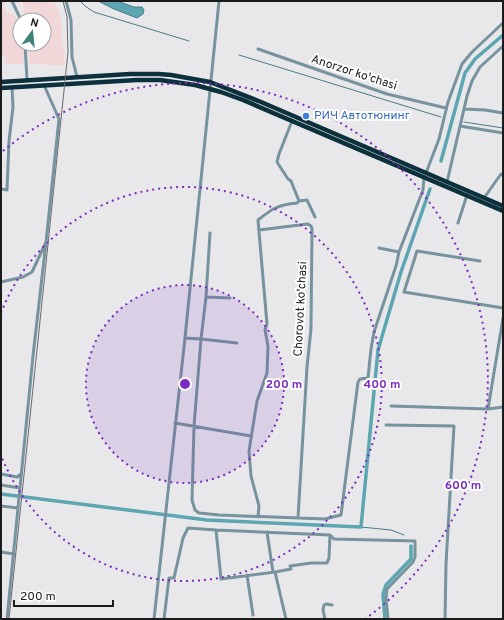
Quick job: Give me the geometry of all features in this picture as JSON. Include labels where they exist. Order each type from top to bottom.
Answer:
[{"type":"highway","points":[[1,82],[130,74],[159,74],[210,82],[261,102],[425,175]]},
{"type":"highway","points":[[1,88],[137,80],[179,82],[209,88],[243,100],[503,206]]},
{"type":"highway","points":[[447,184],[467,195],[503,211]]},
{"type":"street","points":[[12,1],[18,12]]},
{"type":"street","points":[[66,1],[71,20],[72,57],[77,77]]},
{"type":"street","points":[[154,619],[185,338],[209,88],[219,1]]},
{"type":"street","points":[[210,233],[206,296],[194,426],[192,500],[195,510],[199,513],[258,517],[325,519],[341,515],[358,382],[360,379],[368,378],[374,332],[396,266],[399,252],[423,190],[425,175],[439,139],[446,108],[462,64],[472,52],[503,23]]},
{"type":"street","points":[[447,184],[467,96],[472,81],[480,67],[503,46]]},
{"type":"street","name":"Anorzor ko'chasi","points":[[258,49],[387,94],[446,108]]},
{"type":"street","points":[[497,51],[503,52]]},
{"type":"street","points":[[25,52],[27,80]]},
{"type":"street","points":[[7,619],[59,119],[44,85]]},
{"type":"street","points":[[1,189],[7,190],[9,141],[13,107],[12,87]]},
{"type":"street","points":[[465,108],[503,113]]},
{"type":"street","points":[[292,121],[277,162],[288,179],[291,181],[298,201]]},
{"type":"street","points":[[460,126],[503,133]]},
{"type":"street","points":[[484,198],[501,174],[503,175]]},
{"type":"street","points":[[458,223],[467,195]]},
{"type":"street","points":[[258,517],[258,506],[250,466],[249,452],[257,401],[267,373],[268,356],[265,330],[267,324],[258,220],[282,205],[307,200],[315,217]]},
{"type":"street","name":"Chorovot ko'chasi","points":[[259,230],[308,224],[312,229],[311,329],[307,367],[298,518]]},
{"type":"street","points":[[1,282],[23,277],[32,272],[46,242]]},
{"type":"street","points":[[379,248],[399,252]]},
{"type":"street","points":[[480,261],[416,251],[404,292],[503,308]]},
{"type":"street","points":[[206,296],[230,298]]},
{"type":"street","points":[[488,409],[503,318]]},
{"type":"street","points":[[185,338],[237,343]]},
{"type":"street","points":[[391,406],[488,409],[503,408]]},
{"type":"street","points":[[175,423],[251,436]]},
{"type":"street","points":[[386,425],[454,426],[446,564],[445,619]]},
{"type":"street","points":[[1,474],[17,476],[21,474]]},
{"type":"street","points":[[1,485],[20,488]]},
{"type":"street","points":[[1,506],[18,508]]},
{"type":"street","points":[[164,619],[169,578],[174,578],[188,528],[330,535],[334,539],[415,541],[414,557],[412,562],[387,590],[386,598],[388,619]]},
{"type":"street","points":[[216,530],[221,579],[291,569],[290,566],[311,563],[327,564],[329,558],[330,535]]},
{"type":"street","points":[[267,532],[274,572],[286,619]]},
{"type":"street","points":[[1,552],[14,554]]},
{"type":"street","points":[[247,576],[254,615]]},
{"type":"street","points":[[325,619],[323,610],[324,605],[332,605]]},
{"type":"shaded area","points":[[1,1],[6,1],[4,7],[6,8],[6,12],[12,14],[12,52],[25,52],[26,57],[23,64],[4,64],[6,57],[1,56]]},
{"type":"shaded area","points":[[23,1],[54,1],[60,14],[65,66],[29,64],[28,52],[52,52],[52,12],[24,12]]},
{"type":"water","points":[[98,1],[117,1],[134,7],[142,7],[144,10],[143,14],[137,18]]},
{"type":"waterway","points":[[80,1],[94,12],[189,41]]},
{"type":"waterway","points":[[441,161],[465,73],[475,59],[503,35]]},
{"type":"waterway","points":[[239,55],[441,117]]},
{"type":"waterway","points":[[464,122],[503,128]]},
{"type":"waterway","points":[[1,494],[207,520],[361,527],[378,350],[401,272],[430,189]]},
{"type":"waterway","points":[[361,527],[391,530],[404,535]]},
{"type":"waterway","points":[[385,619],[383,594],[386,585],[411,559],[411,546]]},
{"type":"railway","points":[[9,619],[68,52],[67,17],[63,1]]},
{"type":"place","name":"РИЧ Автотюнинг","points":[[306,116]]}]
